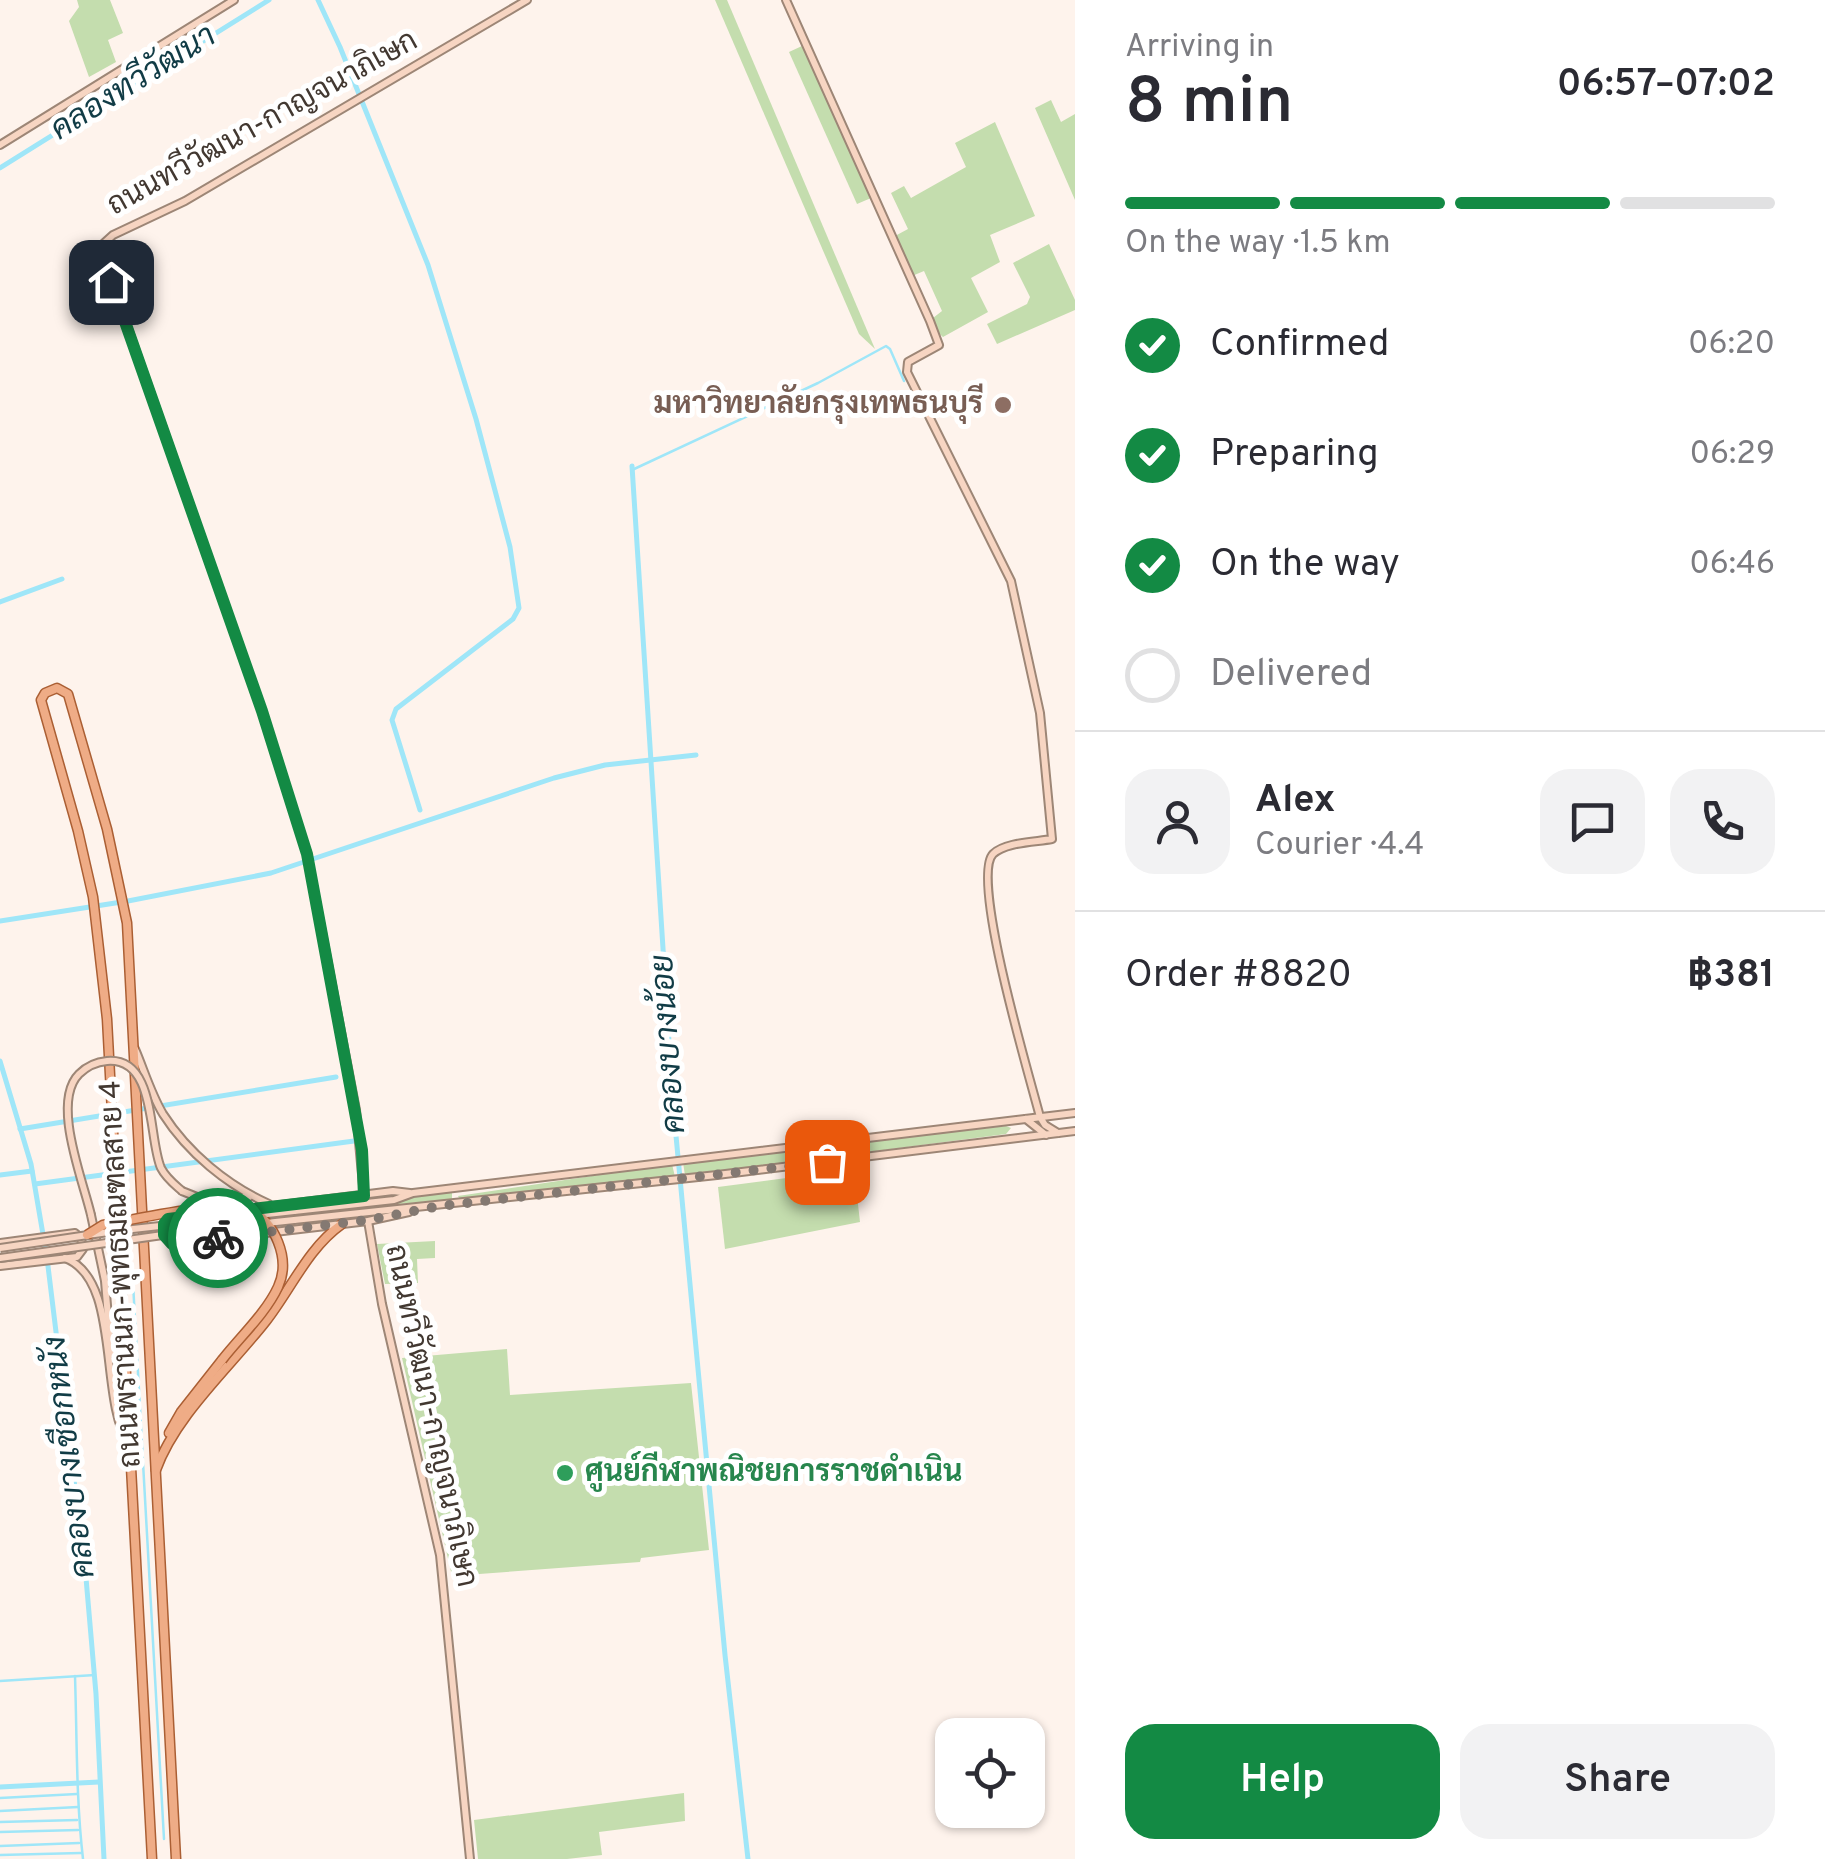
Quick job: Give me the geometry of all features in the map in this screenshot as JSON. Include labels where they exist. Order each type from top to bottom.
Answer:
[{"type":"main road","points":[[0,146],[234,0]]},
{"type":"main road","name":"ถนนทวีวัฒนา-กาญจนาภิเษก","points":[[364,1196],[356,1110],[312,872],[262,711],[112,286],[102,245],[108,238],[194,196],[527,0]]},
{"type":"main road","points":[[786,0],[939,344],[908,362],[907,372],[1011,581],[1020,616],[1040,713],[1052,839],[998,850],[988,863],[987,882],[993,928],[1040,1117],[1045,1125],[1062,1133]]},
{"type":"main road","name":"ถนนพรานนก-พุทธมณฑลสาย 4","points":[[152,1859],[106,1019],[93,898],[77,825],[41,700],[44,692],[54,689],[68,694],[126,916],[176,1859]]},
{"type":"main road","points":[[134,1048],[162,1113],[228,1184],[271,1206]]},
{"type":"main road","points":[[113,1400],[106,1281],[68,1124],[67,1096],[82,1071],[102,1062],[122,1064],[138,1076],[148,1101],[162,1170],[182,1191],[197,1197],[253,1197]]},
{"type":"main road","points":[[1075,1112],[459,1188],[393,1192],[168,1219],[164,1235],[172,1244],[342,1224],[460,1204],[1075,1130]]},
{"type":"main road","points":[[1062,1133],[1063,1114]]},
{"type":"main road","points":[[1025,1119],[1046,1136]]},
{"type":"main road","points":[[1011,1121],[1015,1129],[1011,1140]]},
{"type":"main road","points":[[459,1188],[456,1196],[460,1204]]},
{"type":"main road","points":[[0,1245],[394,1200],[413,1193]]},
{"type":"main road","points":[[87,1235],[104,1225],[234,1205],[259,1215],[277,1238],[284,1261],[283,1274],[271,1299],[172,1423],[154,1474]]},
{"type":"main road","points":[[0,1258],[184,1232],[395,1208],[415,1210]]},
{"type":"main road","name":"ถนนทวีวัฒนา-กาญจนาภิเษก","points":[[368,1220],[375,1271],[444,1575],[470,1859]]},
{"type":"main road","points":[[164,1449],[174,1431],[270,1317],[318,1246],[342,1224]]},
{"type":"main road","points":[[0,1245],[74,1232],[81,1238],[82,1252],[77,1257],[0,1266]]},
{"type":"main road","points":[[62,1259],[78,1263],[98,1297],[113,1400],[121,1433],[129,1446]]},
{"type":"green space","points":[[77,0],[110,0],[123,33],[108,40],[116,62],[89,77],[69,21],[79,7]]},
{"type":"green space","points":[[715,0],[727,0],[875,349],[859,334]]},
{"type":"green space","points":[[802,46],[871,198],[857,204],[789,52]]},
{"type":"green space","points":[[1051,100],[1061,122],[1075,114],[1075,200],[1035,108]]},
{"type":"green space","points":[[995,122],[1035,216],[990,235],[1000,262],[971,278],[988,312],[943,337],[935,330],[933,318],[942,311],[924,271],[912,276],[895,236],[908,229],[891,193],[904,186],[911,198],[966,167],[955,143]]},
{"type":"green space","points":[[1049,244],[1075,300],[1075,310],[997,344],[987,324],[1027,304],[1030,297],[1013,263]]},
{"type":"green space","points":[[1011,1128],[1006,1134],[685,1176],[683,1162]]},
{"type":"green space","points":[[672,1164],[675,1177],[460,1200],[458,1196]]},
{"type":"green space","points":[[854,1169],[860,1222],[725,1249],[718,1187]]},
{"type":"green space","points":[[452,1192],[452,1199],[390,1205],[410,1197]]},
{"type":"green space","points":[[435,1241],[435,1258],[417,1259],[418,1283],[385,1284],[377,1244]]},
{"type":"green space","name":"ศูนย์กีฬาพณิชยการราชดำเนิน","points":[[507,1349],[510,1395],[691,1383],[709,1550],[641,1558],[640,1562],[452,1576],[402,1358]]},
{"type":"green space","points":[[684,1793],[685,1821],[599,1832],[602,1855],[478,1859],[474,1820]]},
{"type":"waterway","name":"คลองทวีวัฒนา","points":[[0,168],[269,0]]},
{"type":"waterway","points":[[318,0],[428,265],[476,419],[510,547],[519,608],[513,619],[396,709],[392,720],[420,810]]},
{"type":"waterway","points":[[632,470],[818,383],[886,346],[904,381]]},
{"type":"waterway","name":"คลองบางน้อย","points":[[632,466],[673,1104],[748,1859]]},
{"type":"waterway","points":[[0,602],[62,579]]},
{"type":"waterway","points":[[0,921],[271,873],[554,778],[605,765],[696,755]]},
{"type":"waterway","name":"คลองบางเชือกหนัง","points":[[0,1061],[31,1164],[47,1258],[86,1578],[104,1859]]},
{"type":"waterway","points":[[20,1129],[336,1077]]},
{"type":"waterway","points":[[35,1184],[354,1141]]},
{"type":"waterway","points":[[0,1175],[32,1171]]},
{"type":"waterway","points":[[133,1283],[164,1839]]},
{"type":"waterway","points":[[0,1681],[95,1675]]},
{"type":"waterway","points":[[75,1676],[83,1859]]},
{"type":"waterway","points":[[0,1787],[99,1782]]},
{"type":"waterway","points":[[0,1798],[77,1794]]},
{"type":"waterway","points":[[0,1811],[78,1807]]},
{"type":"waterway","points":[[0,1822],[77,1820]]},
{"type":"waterway","points":[[0,1832],[78,1830]]},
{"type":"waterway","points":[[0,1846],[79,1843]]},
{"type":"waterway","points":[[0,1855],[81,1853]]},
{"type":"way so far","points":[[218,1238],[368,1220],[440,1206],[827,1162]]},
{"type":"place","name":"มหาวิทยาลัยกรุงเทพธนบุรี","points":[[1003,405]]},
{"type":"place","name":"ศูนย์กีฬาพณิชยการราชดำเนิน","points":[[565,1473]]},
{"type":"route","points":[[111,282],[262,711],[307,854],[362,1150],[364,1196],[168,1219],[164,1224],[166,1240],[172,1244],[218,1238]]}]
